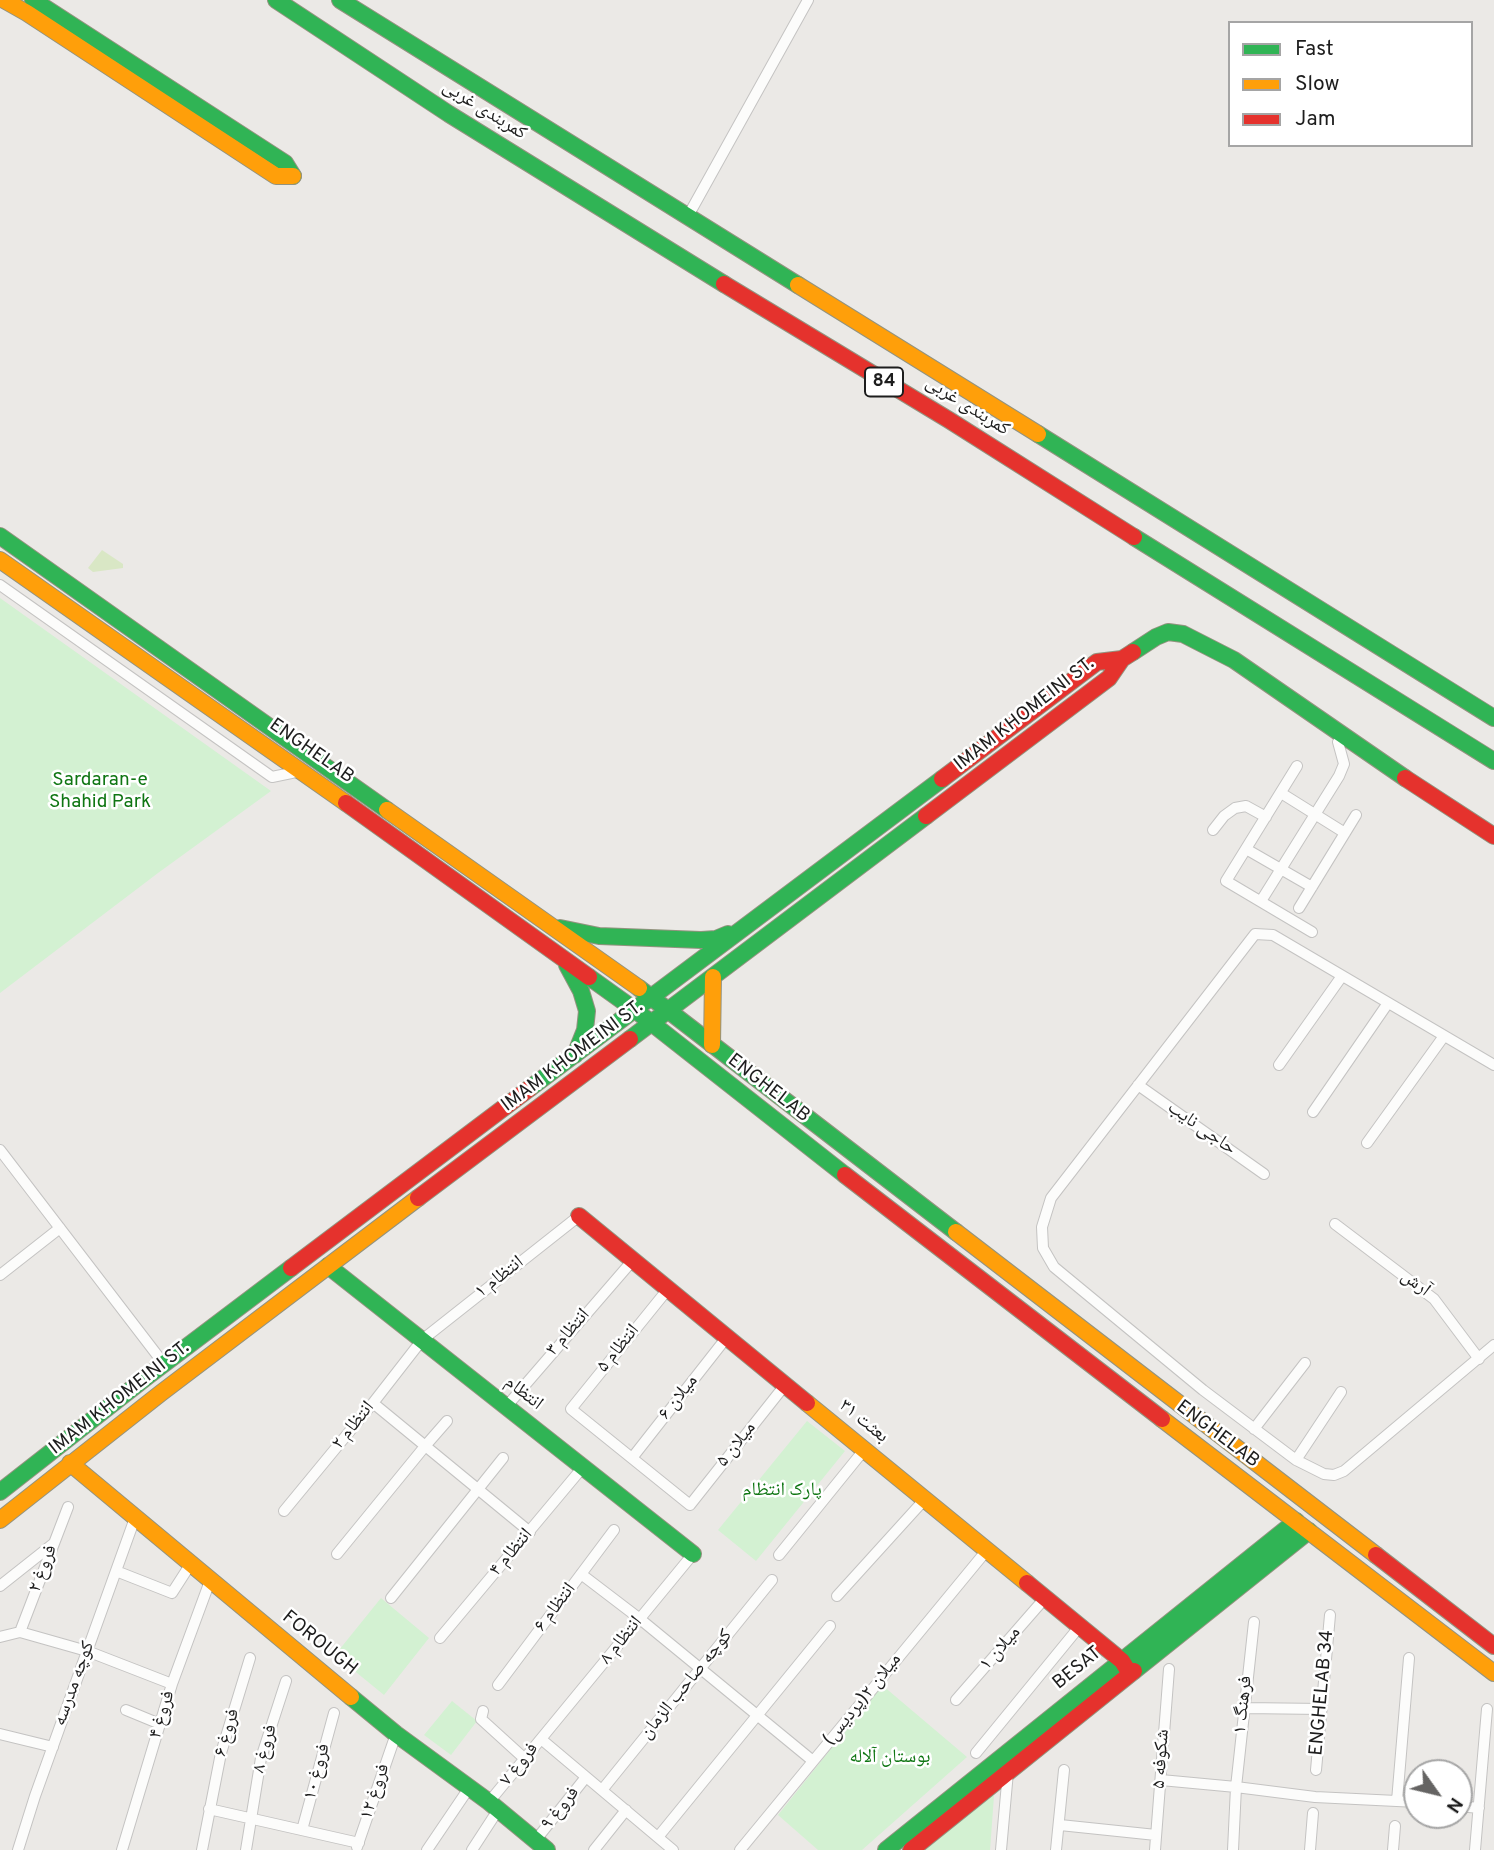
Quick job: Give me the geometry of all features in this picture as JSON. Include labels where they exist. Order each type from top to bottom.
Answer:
[{"type":"main road","points":[[4,0],[31,5],[198,116],[276,176],[293,176],[285,163],[198,116]]},
{"type":"main road","name":"کمربندی غربی","points":[[276,0],[449,114],[948,420],[1494,761]]},
{"type":"main road","name":"کمربندی غربی","points":[[340,0],[1494,718]]},
{"type":"main road","name":"ENGHELAB","points":[[0,536],[651,997],[1494,1646]]},
{"type":"main road","name":"ENGHELAB","points":[[0,560],[635,1010],[1020,1311],[1494,1673]]},
{"type":"main road","points":[[1122,659],[1168,632],[1183,634],[1234,660],[1382,764],[1494,836]]},
{"type":"main road","points":[[1201,644],[1338,742],[1494,845]]},
{"type":"main road","name":"IMAM KHOMEINI ST.","points":[[0,1492],[148,1376],[1097,662],[1122,659]]},
{"type":"main road","name":"IMAM KHOMEINI ST.","points":[[0,1520],[328,1266],[1110,678],[1122,659]]},
{"type":"main road","points":[[550,926],[599,936],[702,940],[716,939],[744,928]]},
{"type":"main road","points":[[565,959],[581,991],[587,1011],[584,1030],[575,1055]]},
{"type":"main road","points":[[712,1045],[713,977]]},
{"type":"main road","points":[[682,1049],[696,1033]]},
{"type":"main road","name":"بعثت ۳۱","points":[[579,1216],[1080,1626],[1126,1667]]},
{"type":"main road","name":"انتظام","points":[[328,1266],[693,1555]]},
{"type":"main road","points":[[1020,1311],[1034,1293]]},
{"type":"main road","points":[[148,1376],[161,1393]]},
{"type":"main road","name":"FOROUGH","points":[[71,1463],[190,1565],[396,1734],[541,1845]]},
{"type":"main road","name":"BESAT","points":[[886,1850],[1126,1667],[1302,1526]]},
{"type":"main road","name":"BESAT","points":[[911,1850],[1008,1772],[1126,1667]]},
{"type":"street","points":[[688,216],[808,0]]},
{"type":"street","points":[[0,585],[272,777],[301,771]]},
{"type":"street","points":[[1261,901],[1335,784],[1344,764],[1338,742]]},
{"type":"street","points":[[1297,766],[1226,881],[1312,932]]},
{"type":"street","points":[[1281,793],[1345,833]]},
{"type":"street","points":[[1213,830],[1224,816],[1235,808],[1246,806],[1266,817]]},
{"type":"street","points":[[1299,908],[1356,815]]},
{"type":"street","points":[[1246,849],[1312,887]]},
{"type":"street","points":[[1494,1065],[1273,935],[1255,934],[1051,1198],[1042,1227],[1043,1248],[1054,1267],[1203,1390],[1296,1460],[1324,1474],[1334,1475],[1344,1471],[1494,1345]]},
{"type":"street","points":[[1279,1065],[1342,976]]},
{"type":"street","points":[[1313,1112],[1388,1003]]},
{"type":"street","points":[[1367,1143],[1444,1036]]},
{"type":"street","name":"حاجی نایب","points":[[1138,1084],[1264,1174]]},
{"type":"street","points":[[0,1150],[164,1364]]},
{"type":"street","name":"انتظام ۱","points":[[422,1340],[579,1216]]},
{"type":"street","name":"آرش","points":[[1335,1224],[1434,1299],[1479,1359]]},
{"type":"street","points":[[0,1275],[61,1228]]},
{"type":"street","name":"انتظام ۳","points":[[506,1407],[633,1260]]},
{"type":"street","name":"انتظام ۵","points":[[632,1458],[571,1409],[668,1289]]},
{"type":"street","name":"میلان ۶","points":[[632,1458],[727,1337]]},
{"type":"street","name":"انتظام ۲","points":[[284,1511],[422,1340]]},
{"type":"street","points":[[1254,1429],[1305,1363]]},
{"type":"street","name":"میلان ۵","points":[[632,1458],[690,1505],[785,1385]]},
{"type":"street","points":[[1187,1410],[1203,1390]]},
{"type":"street","points":[[1296,1460],[1341,1392]]},
{"type":"street","points":[[373,1403],[530,1532]]},
{"type":"street","points":[[337,1554],[447,1422]]},
{"type":"street","points":[[779,1555],[864,1450]]},
{"type":"street","points":[[391,1598],[503,1458]]},
{"type":"street","name":"انتظام ۴","points":[[440,1638],[583,1467]]},
{"type":"street","points":[[837,1596],[925,1499]]},
{"type":"street","name":"فروغ ۲","points":[[20,1632],[68,1507]]},
{"type":"street","name":"کوچه مدرسه","points":[[18,1850],[135,1518]]},
{"type":"street","name":"انتظام ۶","points":[[498,1685],[614,1530]]},
{"type":"street","points":[[0,1586],[55,1542]]},
{"type":"street","name":"میلان ۲(پردیس)","points":[[740,1850],[987,1550]]},
{"type":"street","name":"انتظام ۸","points":[[550,1728],[693,1555]]},
{"type":"street","points":[[116,1572],[172,1593],[190,1565]]},
{"type":"street","points":[[581,1574],[701,1668],[813,1761]]},
{"type":"street","name":"کوچه صاحب الزمان","points":[[602,1790],[772,1580]]},
{"type":"street","name":"فروغ ۴","points":[[122,1850],[172,1684],[210,1581]]},
{"type":"street","name":"میلان ۱","points":[[956,1700],[1045,1598]]},
{"type":"street","name":"ENGHELAB 34","points":[[1316,1770],[1330,1615]]},
{"type":"street","name":"فرهنگ ۱","points":[[1233,1850],[1236,1787],[1254,1622]]},
{"type":"street","points":[[541,1739],[665,1845],[758,1715],[830,1626]]},
{"type":"street","points":[[976,1753],[1080,1626]]},
{"type":"street","points":[[0,1638],[20,1632],[87,1651],[172,1684]]},
{"type":"street","name":"فروغ ۶","points":[[202,1850],[221,1753],[250,1658]]},
{"type":"street","points":[[1397,1801],[1409,1658]]},
{"type":"street","name":"شکوفه ۵","points":[[1155,1850],[1169,1668]]},
{"type":"street","name":"فروغ ۸","points":[[246,1850],[261,1758],[285,1681]]},
{"type":"street","points":[[1244,1708],[1322,1709]]},
{"type":"street","points":[[1475,1850],[1488,1709]]},
{"type":"street","points":[[126,1710],[159,1724]]},
{"type":"street","points":[[483,1711],[481,1719],[525,1759]]},
{"type":"street","name":"فروغ ۱۰","points":[[302,1830],[334,1713]]},
{"type":"street","name":"فروغ ۷","points":[[472,1850],[493,1806],[550,1728]]},
{"type":"street","points":[[0,1734],[53,1747]]},
{"type":"street","name":"فروغ ۱۲","points":[[358,1847],[396,1734]]},
{"type":"street","points":[[1056,1850],[1064,1770]]},
{"type":"street","points":[[1001,1850],[1008,1772]]},
{"type":"street","name":"فروغ ۹","points":[[541,1845],[586,1777]]},
{"type":"street","points":[[1161,1780],[1315,1797],[1403,1801]]},
{"type":"street","points":[[427,1850],[469,1788]]},
{"type":"street","points":[[1473,1807],[1479,1808]]},
{"type":"street","points":[[209,1809],[302,1830],[358,1847]]},
{"type":"street","points":[[594,1850],[626,1810]]},
{"type":"street","points":[[1310,1850],[1313,1813]]},
{"type":"street","points":[[1060,1825],[1156,1835]]},
{"type":"street","points":[[1393,1850],[1395,1826]]},
{"type":"green space","points":[[102,550],[123,564],[123,568],[93,572],[88,568]]},
{"type":"green space","name":"Sardaran-e Shahid Park","points":[[0,598],[271,791],[0,993]]},
{"type":"green space","name":"پارک انتظام","points":[[807,1421],[845,1451],[756,1561],[718,1530]]},
{"type":"green space","points":[[381,1598],[429,1638],[384,1695],[335,1655]]},
{"type":"green space","name":"بوستان آلاله","points":[[882,1685],[967,1757],[862,1850],[818,1850],[778,1815]]},
{"type":"green space","points":[[452,1701],[477,1721],[451,1755],[424,1735]]},
{"type":"green space","points":[[990,1795],[994,1796],[990,1850],[922,1850]]},
{"type":"traffic: fast","points":[[33,0],[285,163],[293,176]]},
{"type":"traffic: fast","points":[[276,0],[449,114],[724,284]]},
{"type":"traffic: fast","points":[[340,0],[798,285]]},
{"type":"traffic: fast","points":[[1038,434],[1494,718]]},
{"type":"traffic: fast","points":[[0,536],[387,810]]},
{"type":"traffic: fast","points":[[1134,537],[1494,761]]},
{"type":"traffic: fast","points":[[1133,652],[1168,632],[1183,634],[1234,660],[1405,778]]},
{"type":"traffic: fast","points":[[530,1088],[942,779]]},
{"type":"traffic: fast","points":[[630,1039],[926,816]]},
{"type":"traffic: fast","points":[[560,928],[599,936],[701,940],[716,939],[728,934]]},
{"type":"traffic: fast","points":[[567,965],[581,991],[587,1011],[585,1030],[575,1055]]},
{"type":"traffic: fast","points":[[589,977],[845,1175]]},
{"type":"traffic: fast","points":[[639,988],[956,1232]]},
{"type":"traffic: fast","points":[[328,1266],[693,1554]]},
{"type":"traffic: fast","points":[[0,1492],[291,1268]]},
{"type":"traffic: fast","points":[[886,1850],[1296,1521]]},
{"type":"traffic: fast","points":[[1134,1671],[1309,1531]]},
{"type":"traffic: fast","points":[[351,1697],[396,1734],[489,1802],[547,1850]]},
{"type":"traffic: slow","points":[[4,0],[276,176],[293,176]]},
{"type":"traffic: slow","points":[[798,285],[1038,434]]},
{"type":"traffic: slow","points":[[0,560],[346,803]]},
{"type":"traffic: slow","points":[[387,810],[639,988]]},
{"type":"traffic: slow","points":[[712,1045],[713,977]]},
{"type":"traffic: slow","points":[[0,1520],[161,1393],[418,1198]]},
{"type":"traffic: slow","points":[[956,1232],[1376,1555]]},
{"type":"traffic: slow","points":[[807,1403],[1027,1583]]},
{"type":"traffic: slow","points":[[1162,1419],[1494,1673]]},
{"type":"traffic: slow","points":[[70,1463],[351,1697]]},
{"type":"traffic: jam","points":[[724,284],[949,420],[1134,537]]},
{"type":"traffic: jam","points":[[926,816],[1109,678],[1122,659],[1133,652]]},
{"type":"traffic: jam","points":[[942,779],[1097,662],[1122,659]]},
{"type":"traffic: jam","points":[[1405,778],[1494,836]]},
{"type":"traffic: jam","points":[[346,803],[589,977]]},
{"type":"traffic: jam","points":[[418,1198],[630,1039]]},
{"type":"traffic: jam","points":[[291,1268],[530,1088]]},
{"type":"traffic: jam","points":[[845,1175],[1162,1419]]},
{"type":"traffic: jam","points":[[579,1216],[807,1403]]},
{"type":"traffic: jam","points":[[1376,1555],[1494,1646]]},
{"type":"traffic: jam","points":[[1027,1583],[1122,1661],[1130,1674]]},
{"type":"traffic: jam","points":[[911,1850],[1134,1671]]}]
